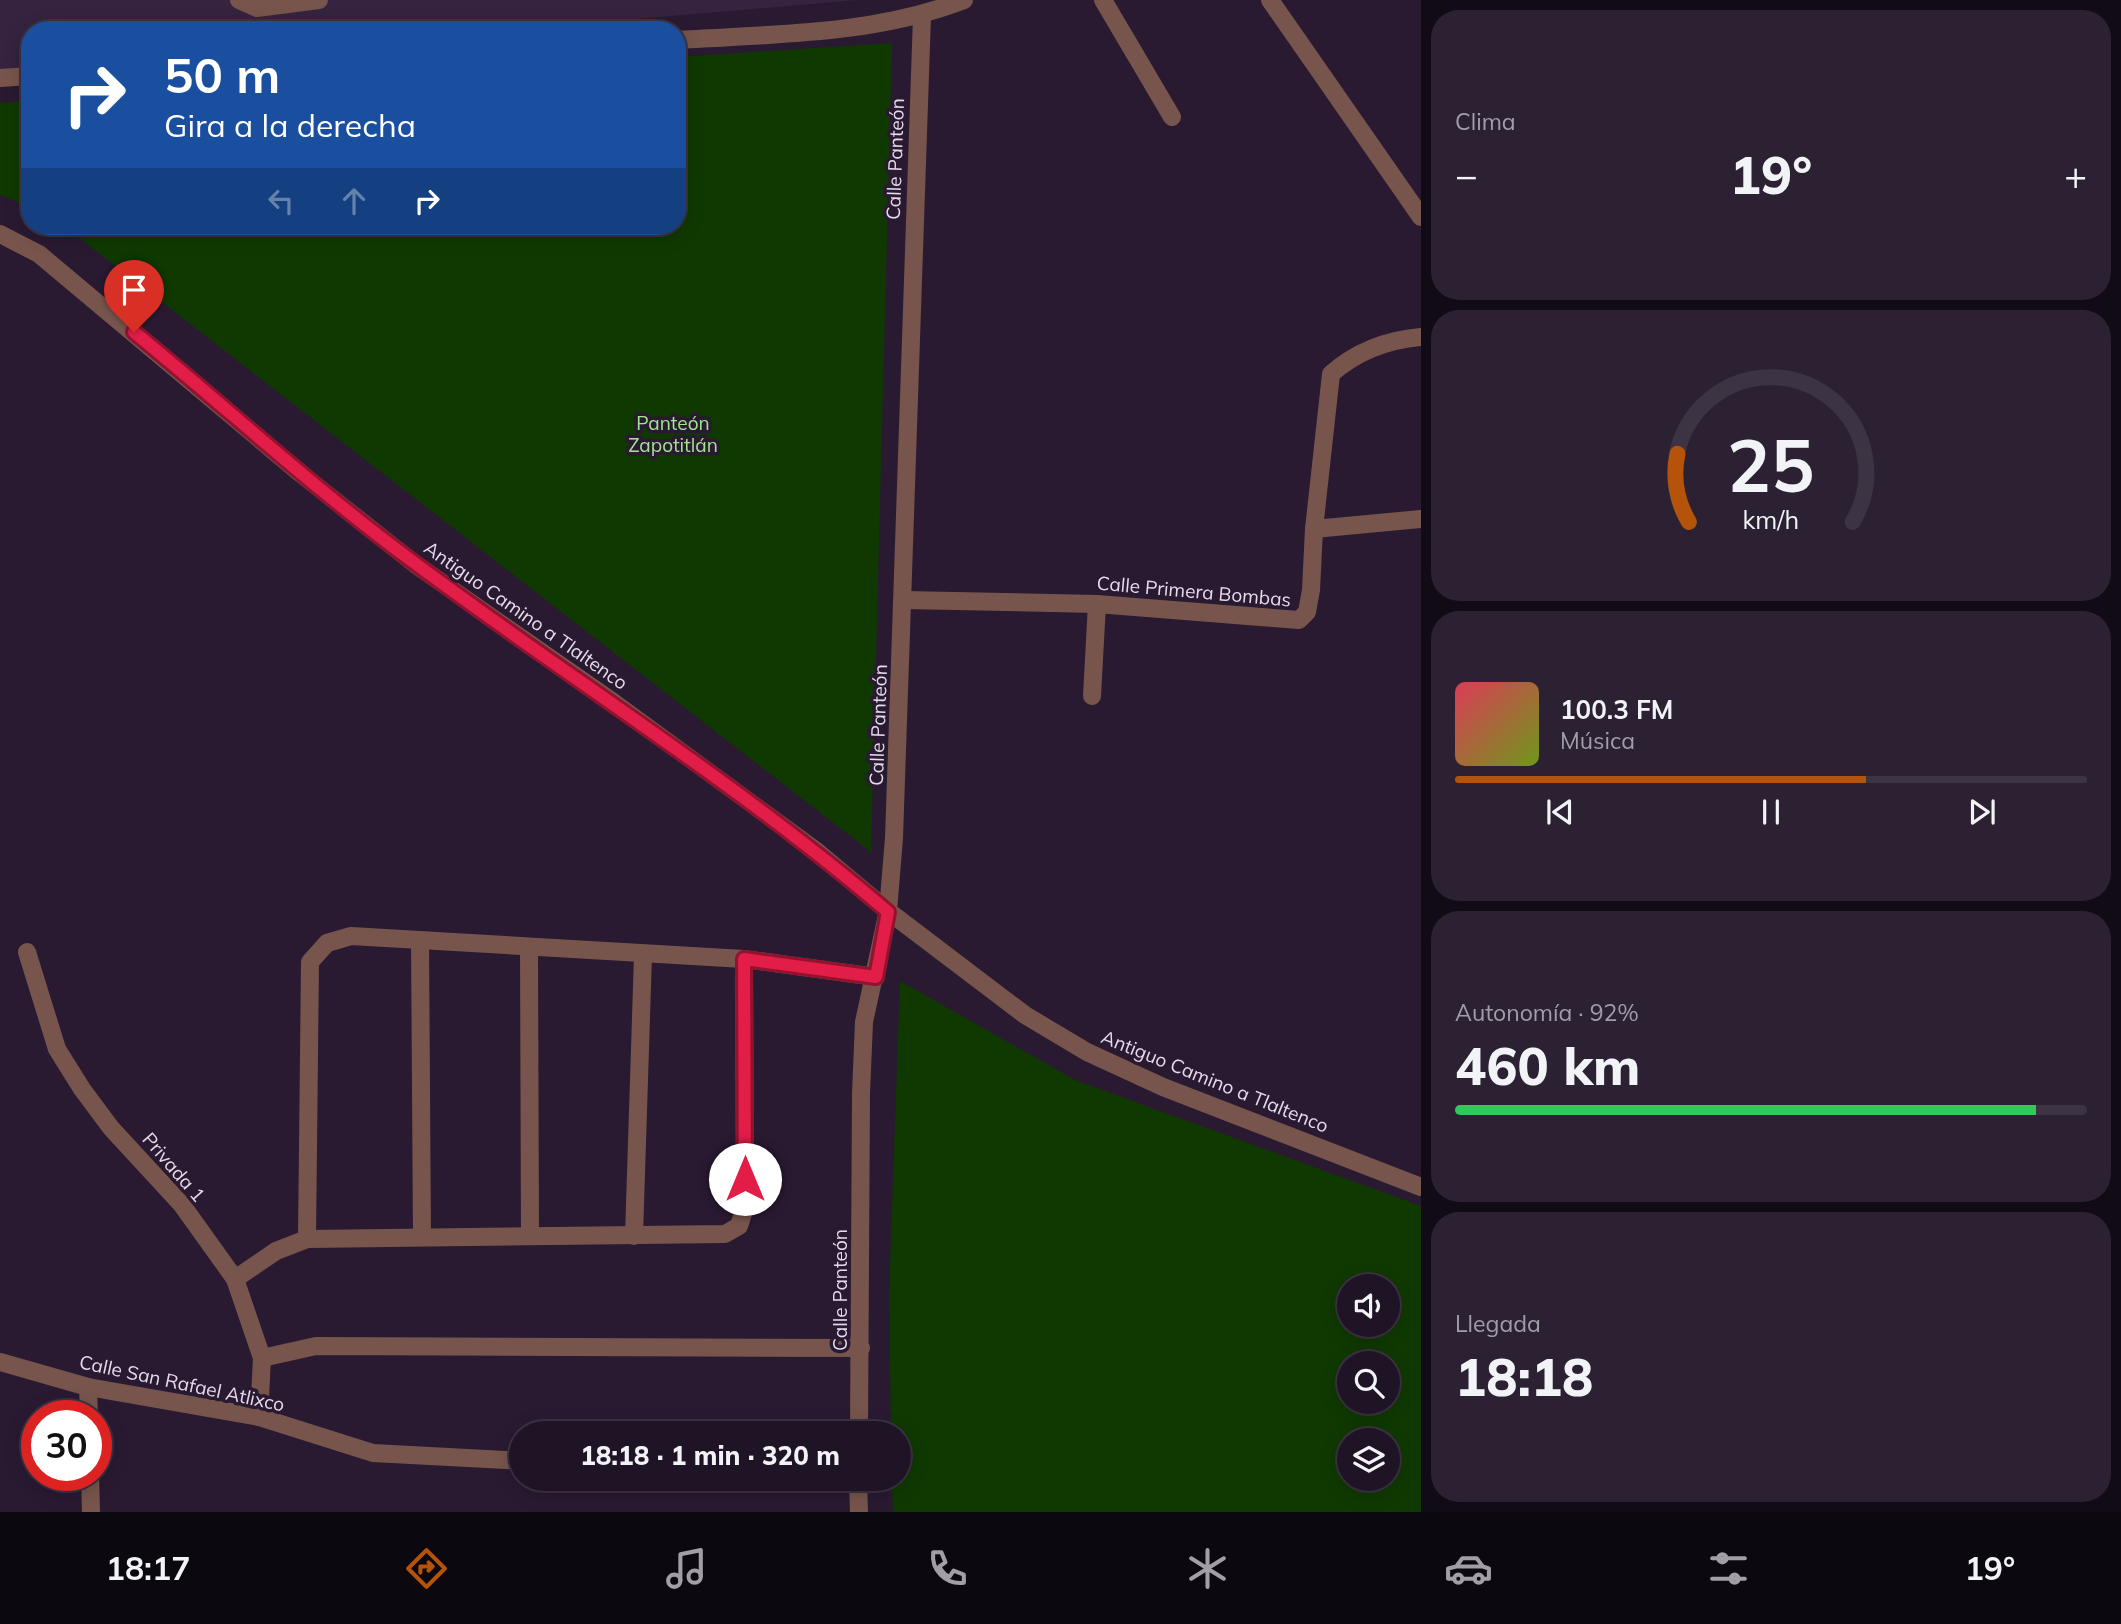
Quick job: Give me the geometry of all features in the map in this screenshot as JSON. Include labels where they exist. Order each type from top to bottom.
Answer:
[{"type":"street","points":[[239,0],[257,8],[319,0]]},
{"type":"street","points":[[686,40],[822,32],[922,16],[964,0]]},
{"type":"street","points":[[1103,0],[1172,117]]},
{"type":"street","points":[[1270,0],[1421,218]]},
{"type":"street","name":"Calle Panteón","points":[[859,1421],[861,1093],[864,1022],[876,977],[888,912],[894,838],[904,600],[915,153],[922,16]]},
{"type":"street","points":[[0,78],[21,77]]},
{"type":"street","name":"Antiguo Camino a Tlaltenco","points":[[0,234],[39,254],[300,472],[415,564],[613,702],[815,850],[888,912],[1025,1015],[1087,1052],[1163,1087],[1421,1187]]},
{"type":"street","name":"Calle Primera Bombas","points":[[904,600],[1097,604],[1299,620],[1307,612],[1311,590],[1314,529],[1331,374],[1351,357],[1372,347],[1421,337]]},
{"type":"street","points":[[1314,529],[1421,519]]},
{"type":"street","points":[[1092,696],[1097,604]]},
{"type":"street","points":[[307,1239],[310,962],[327,943],[351,936],[744,959],[876,977]]},
{"type":"street","points":[[420,941],[422,1237]]},
{"type":"street","points":[[529,948],[530,1235]]},
{"type":"street","name":"Privada 1","points":[[27,952],[57,1049],[82,1089],[111,1128],[181,1205],[235,1279],[262,1358],[259,1417]]},
{"type":"street","points":[[634,1236],[643,955]]},
{"type":"street","points":[[235,1279],[276,1251],[307,1239],[725,1234],[739,1226],[745,1207],[744,959]]},
{"type":"street","points":[[262,1358],[316,1346],[861,1348]]},
{"type":"street","name":"Calle San Rafael Atlixco","points":[[0,1362],[88,1387],[259,1417],[373,1453],[509,1460]]},
{"type":"street","points":[[88,1387],[88,1400]]},
{"type":"street","points":[[90,1491],[91,1512]]},
{"type":"street","points":[[859,1491],[859,1512]]},
{"type":"shaded area","points":[[0,0],[857,0],[614,21],[21,21],[21,72],[0,73]]},
{"type":"green space","name":"Panteón Zapotitlán","points":[[892,43],[871,852],[76,235],[686,235],[686,56]]},
{"type":"green space","points":[[21,102],[21,203],[0,195],[0,103]]},
{"type":"green space","points":[[900,981],[1075,1080],[1421,1206],[1421,1512],[893,1512],[892,1491],[911,1491],[911,1421],[891,1421],[889,1294]]},
{"type":"route","points":[[134,332],[300,472],[415,564],[613,702],[815,850],[888,912],[876,977],[744,959],[745,1179]]}]
